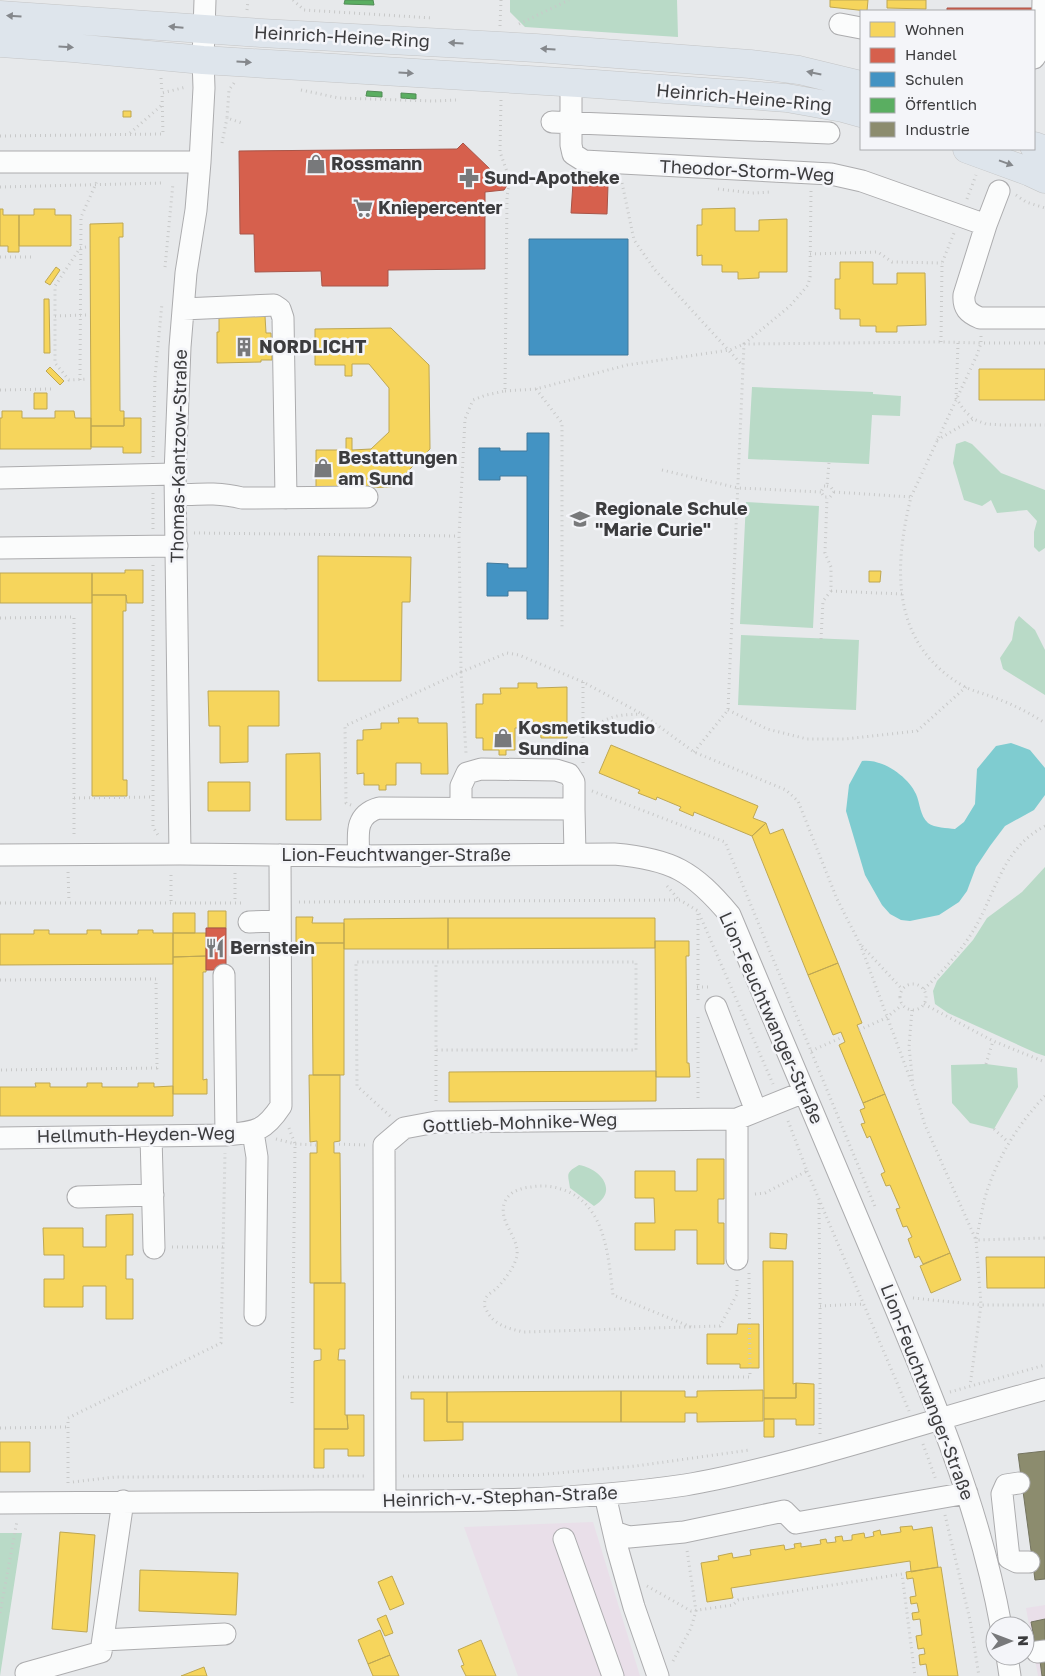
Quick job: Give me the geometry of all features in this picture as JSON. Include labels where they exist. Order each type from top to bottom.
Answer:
[{"type":"main road","name":"Heinrich-Heine-Ring","points":[[0,15],[203,29],[504,46],[713,62],[799,70],[860,85]]},
{"type":"main road","name":"Heinrich-Heine-Ring","points":[[0,43],[203,60],[787,98],[860,113]]},
{"type":"main road","name":"Heinrich-Heine-Ring","points":[[583,84],[572,69],[585,65],[628,68],[646,67],[684,60]]},
{"type":"main road","name":"Heinrich-Heine-Ring","points":[[583,84],[652,76],[710,78],[714,73],[713,62]]},
{"type":"main road","points":[[970,150],[1045,179]]},
{"type":"street","name":"Thomas-Kantzow-Straße","points":[[175,854],[176,485],[183,309],[200,162],[204,88],[203,29],[205,0]]},
{"type":"street","points":[[1035,56],[1042,46],[1043,0]]},
{"type":"street","points":[[840,24],[860,28]]},
{"type":"street","name":"Theodor-Storm-Weg","points":[[583,84],[562,122],[573,154],[584,161],[831,174],[862,181],[986,225]]},
{"type":"street","points":[[562,122],[829,132]]},
{"type":"street","points":[[0,162],[200,162]]},
{"type":"street","points":[[999,191],[986,225],[963,303],[970,314],[980,318],[1045,318]]},
{"type":"street","points":[[183,309],[274,305],[280,309],[283,318],[286,498]]},
{"type":"street","points":[[0,478],[153,475],[176,485],[242,498],[367,497]]},
{"type":"street","points":[[0,548],[153,547],[176,540]]},
{"type":"street","points":[[461,808],[461,786],[467,773],[481,770],[556,770],[569,774],[574,782],[575,854]]},
{"type":"street","points":[[359,856],[358,830],[362,818],[370,811],[379,808],[574,809]]},
{"type":"street","name":"Lion-Feuchtwanger-Straße","points":[[0,855],[359,856],[614,854],[640,856],[671,864],[693,877],[714,896],[730,915],[892,1300],[967,1493],[986,1553],[999,1616]]},
{"type":"street","points":[[280,855],[281,1106]]},
{"type":"street","points":[[249,922],[280,912]]},
{"type":"street","points":[[224,975],[226,1135]]},
{"type":"street","points":[[716,1007],[747,1115],[743,1266]]},
{"type":"street","name":"Gottlieb-Mohnike-Weg","points":[[384,1145],[404,1128],[436,1122],[747,1115],[804,1092]]},
{"type":"street","name":"Hellmuth-Heyden-Weg","points":[[0,1138],[226,1135],[254,1132],[272,1120],[281,1106]]},
{"type":"street","points":[[254,1132],[257,1157],[255,1315]]},
{"type":"street","points":[[151,1136],[154,1248]]},
{"type":"street","points":[[384,1145],[385,1501]]},
{"type":"street","points":[[78,1197],[153,1195]]},
{"type":"street","name":"Heinrich-v.-Stephan-Straße","points":[[10,1503],[68,1492],[123,1501],[550,1499],[605,1495],[687,1485],[737,1474],[940,1420],[1045,1389]]},
{"type":"street","points":[[1019,1483],[1006,1485],[1002,1494],[1012,1532],[1010,1558],[1017,1562],[1029,1562]]},
{"type":"street","points":[[614,1532],[629,1537],[684,1532],[784,1511],[796,1524],[967,1493]]},
{"type":"street","points":[[605,1495],[634,1607],[665,1670]]},
{"type":"street","points":[[102,1646],[123,1501]]},
{"type":"street","points":[[986,1553],[1012,1532]]},
{"type":"street","points":[[564,1539],[613,1676]]},
{"type":"street","points":[[26,1673],[102,1646],[225,1634]]},
{"type":"path","points":[[500,29],[501,0]]},
{"type":"path","points":[[516,26],[569,0]]},
{"type":"path","points":[[221,152],[229,90],[234,83],[242,78]]},
{"type":"path","points":[[0,136],[163,134],[162,93],[182,87],[229,90]]},
{"type":"path","points":[[299,90],[339,98],[433,101],[462,99]]},
{"type":"path","points":[[129,134],[162,105]]},
{"type":"path","points":[[226,118],[242,123]]},
{"type":"path","points":[[500,121],[500,152],[510,180],[507,196],[505,390]]},
{"type":"path","points":[[80,380],[80,217],[96,185],[102,162]]},
{"type":"path","points":[[510,180],[585,182]]},
{"type":"path","points":[[613,183],[628,184]]},
{"type":"path","points":[[622,183],[634,240],[655,270],[744,367]]},
{"type":"path","points":[[0,187],[143,184]]},
{"type":"path","points":[[716,189],[752,193],[779,190]]},
{"type":"path","points":[[805,189],[820,192]]},
{"type":"path","points":[[467,773],[461,672],[459,536],[465,419],[473,400],[505,390],[536,389],[627,365],[730,350],[744,344],[790,306],[808,286],[810,276],[811,190]]},
{"type":"path","points":[[944,233],[953,236]]},
{"type":"path","points":[[86,247],[80,248],[55,286],[55,363],[69,380],[87,379]]},
{"type":"path","points":[[810,254],[878,252],[892,262],[942,263],[941,342]]},
{"type":"path","points":[[0,257],[32,257]]},
{"type":"path","points":[[55,316],[86,315]]},
{"type":"path","points":[[958,343],[956,398],[973,419],[986,424],[1045,425]]},
{"type":"path","points":[[981,343],[978,355],[956,398],[912,497],[905,522],[902,544],[902,594],[909,625],[919,646],[940,668],[966,687],[1016,707],[1045,724]]},
{"type":"path","points":[[744,344],[1045,343]]},
{"type":"path","points":[[694,752],[728,710],[744,344]]},
{"type":"path","points":[[0,390],[51,389]]},
{"type":"path","points":[[536,389],[562,423],[562,628]]},
{"type":"path","points":[[937,440],[973,419]]},
{"type":"path","points":[[827,486],[829,462]]},
{"type":"path","points":[[662,470],[738,488],[821,492]]},
{"type":"path","points":[[153,475],[154,827],[175,854],[171,902]]},
{"type":"path","points":[[821,492],[827,486]]},
{"type":"path","points":[[827,486],[830,486],[834,492]]},
{"type":"path","points":[[821,492],[827,498]]},
{"type":"path","points":[[834,492],[912,497]]},
{"type":"path","points":[[827,498],[834,492]]},
{"type":"path","points":[[821,639],[823,600],[831,591],[831,568],[825,553],[827,498]]},
{"type":"path","points":[[176,540],[459,536]]},
{"type":"path","points":[[831,591],[902,594]]},
{"type":"path","points":[[0,618],[74,617],[74,854],[68,863],[69,902]]},
{"type":"path","points":[[347,813],[345,726],[461,672],[507,653],[519,655],[582,682],[642,714],[694,752],[786,790],[798,801],[836,899],[860,944],[914,1089],[925,1126],[976,1240]]},
{"type":"path","points":[[728,710],[767,729],[807,738],[845,739],[917,731],[966,687]]},
{"type":"path","points":[[583,738],[598,723],[615,715],[642,714]]},
{"type":"path","points":[[592,791],[725,842],[879,1215]]},
{"type":"path","points":[[74,798],[154,797]]},
{"type":"path","points":[[346,804],[370,811]]},
{"type":"path","points":[[924,989],[964,943],[976,926],[1004,866],[1021,845],[1045,826]]},
{"type":"path","points":[[280,912],[680,900],[698,911],[781,1102],[807,1170],[765,1193],[749,1195]]},
{"type":"path","points":[[0,903],[235,903]]},
{"type":"path","points":[[860,944],[902,989]]},
{"type":"path","points":[[404,1128],[357,1086],[356,962],[636,962],[636,1050],[436,1050]]},
{"type":"path","points":[[436,962],[436,1122]]},
{"type":"path","points":[[0,980],[156,979],[157,1068],[0,1070]]},
{"type":"path","points":[[906,984],[920,984],[927,996],[924,1004],[917,1010],[907,1009],[902,1005],[900,994],[902,989],[906,984]]},
{"type":"path","points":[[924,1004],[993,1041],[1045,1062]]},
{"type":"path","points":[[859,1030],[886,1018],[902,1005]]},
{"type":"path","points":[[912,1010],[909,1047],[914,1089]]},
{"type":"path","points":[[812,1050],[843,1037]]},
{"type":"path","points":[[986,1064],[993,1041]]},
{"type":"path","points":[[970,1386],[981,1305],[976,1240],[987,1190],[1008,1142],[1024,1119],[1045,1096]]},
{"type":"path","points":[[281,1106],[294,1144],[292,1404]]},
{"type":"path","points":[[994,1129],[1008,1142]]},
{"type":"path","points":[[68,1492],[68,1418],[221,1343],[226,1135]]},
{"type":"path","points":[[294,1144],[317,1145]]},
{"type":"path","points":[[334,1144],[384,1145]]},
{"type":"path","points":[[691,1327],[614,1295],[603,1234],[595,1215],[584,1202],[571,1192],[554,1187],[535,1186],[520,1188],[510,1195],[504,1204],[504,1218],[517,1247],[517,1256],[512,1269],[500,1285],[486,1298],[484,1306],[490,1317],[502,1326],[523,1332],[691,1327],[720,1326],[737,1294],[743,1266]]},
{"type":"path","points":[[818,1200],[820,1440]]},
{"type":"path","points":[[976,1240],[1045,1238]]},
{"type":"path","points":[[154,1248],[224,1247]]},
{"type":"path","points":[[385,1377],[750,1377],[743,1266]]},
{"type":"path","points":[[916,1306],[913,1298],[981,1305],[1045,1305]]},
{"type":"path","points":[[820,1306],[863,1304]]},
{"type":"path","points":[[903,1416],[913,1406],[931,1398],[1045,1365]]},
{"type":"path","points":[[948,1384],[952,1392]]},
{"type":"path","points":[[0,1428],[68,1427]]},
{"type":"path","points":[[68,1492],[115,1476],[535,1475],[636,1466],[752,1450]]},
{"type":"path","points":[[58,1483],[68,1492]]},
{"type":"path","points":[[0,1613],[10,1503]]},
{"type":"path","points":[[665,1670],[677,1657],[691,1628],[696,1611],[684,1532]]},
{"type":"path","points":[[640,1581],[691,1612],[733,1605],[738,1600],[902,1574],[916,1676]]},
{"type":"shaded area","points":[[593,1522],[640,1676],[518,1676],[464,1527]]},
{"type":"shaded area","points":[[1045,1605],[1045,1676],[1038,1676],[1035,1659],[1035,1616],[1027,1616],[1026,1608]]},
{"type":"green space","points":[[510,0],[677,0],[678,37],[525,27],[510,12]]},
{"type":"green space","points":[[752,387],[873,392],[873,394],[901,396],[900,416],[872,415],[869,464],[748,459]]},
{"type":"green space","points":[[965,441],[972,444],[1001,473],[1045,490],[1045,548],[1039,552],[1034,547],[1034,532],[1037,521],[1027,510],[997,513],[991,500],[982,506],[964,500],[953,463],[956,444]]},
{"type":"green space","points":[[746,502],[819,506],[813,628],[740,624]]},
{"type":"green space","points":[[1019,616],[1035,630],[1045,650],[1045,695],[1003,669],[1000,658],[1012,640],[1015,622]]},
{"type":"green space","points":[[741,635],[859,640],[856,710],[738,705]]},
{"type":"green space","points":[[1045,867],[1045,1056],[948,1013],[935,1004],[933,991],[937,981],[973,940],[987,918],[1022,892]]},
{"type":"green space","points":[[986,1064],[1017,1068],[1018,1087],[994,1129],[970,1123],[952,1103],[951,1065]]},
{"type":"green space","points":[[579,1165],[594,1171],[604,1181],[606,1187],[605,1194],[594,1206],[570,1188],[568,1174]]},
{"type":"green space","points":[[0,1533],[22,1533],[0,1676]]},
{"type":"water","points":[[1011,743],[1030,750],[1045,768],[1045,795],[1034,810],[1005,826],[976,867],[967,891],[959,902],[939,915],[910,921],[901,920],[890,914],[882,905],[865,875],[846,811],[849,785],[862,761],[877,762],[900,775],[912,787],[923,817],[928,823],[938,827],[955,829],[964,822],[975,804],[977,769],[996,746]]},
{"type":"building: Wohnen","points":[[830,0],[868,0],[867,10],[830,7]]},
{"type":"building: Wohnen","points":[[887,0],[926,0],[926,9],[887,8]]},
{"type":"building: Wohnen","points":[[123,111],[131,111],[131,117],[123,117]]},
{"type":"building: Wohnen","points":[[735,208],[735,231],[759,231],[759,220],[787,219],[787,272],[759,272],[759,278],[738,279],[738,272],[722,272],[722,265],[702,265],[702,255],[697,256],[697,225],[702,225],[702,209]]},
{"type":"building: Wohnen","points":[[0,209],[3,209],[3,215],[19,215],[19,252],[8,252],[8,246],[0,246]]},
{"type":"building: Wohnen","points":[[34,209],[55,209],[55,215],[71,215],[71,246],[19,246],[19,215],[34,215]]},
{"type":"building: Wohnen","points":[[123,223],[123,237],[119,237],[120,411],[124,411],[124,426],[91,426],[90,224]]},
{"type":"building: Wohnen","points":[[840,262],[873,262],[873,284],[897,284],[897,273],[925,273],[926,325],[897,326],[897,332],[876,332],[876,326],[860,326],[860,319],[840,319],[840,309],[835,309],[835,279],[840,279]]},
{"type":"building: Wohnen","points":[[56,267],[60,270],[50,285],[45,282]]},
{"type":"building: Wohnen","points":[[44,299],[49,299],[50,353],[44,353]]},
{"type":"building: Wohnen","name":"NORDLICHT","points":[[265,316],[266,333],[271,333],[272,360],[217,363],[219,317]]},
{"type":"building: Wohnen","points":[[391,328],[429,365],[430,449],[392,487],[316,489],[316,450],[346,450],[346,438],[352,438],[352,450],[371,449],[389,432],[389,388],[369,364],[352,364],[352,376],[345,376],[345,365],[315,365],[315,329]]},
{"type":"building: Wohnen","points":[[50,367],[64,381],[60,385],[46,371]]},
{"type":"building: Wohnen","points":[[979,369],[1045,369],[1045,400],[979,400]]},
{"type":"building: Wohnen","points":[[34,393],[47,393],[47,409],[34,409]]},
{"type":"building: Wohnen","points":[[2,411],[22,411],[22,418],[55,418],[55,411],[74,411],[75,418],[91,418],[91,449],[0,449],[0,418],[2,418]]},
{"type":"building: Wohnen","points":[[124,418],[141,418],[141,453],[123,453],[123,447],[91,447],[91,426],[124,426]]},
{"type":"building: Wohnen","points":[[318,556],[411,557],[410,602],[402,602],[401,681],[318,681]]},
{"type":"building: Wohnen","points":[[125,570],[143,570],[143,603],[127,603],[126,595],[92,595],[92,573],[125,573]]},
{"type":"building: Wohnen","points":[[869,571],[881,571],[880,582],[869,582]]},
{"type":"building: Wohnen","points":[[0,573],[92,573],[92,603],[0,603]]},
{"type":"building: Wohnen","points":[[92,595],[126,595],[126,611],[123,611],[123,780],[127,780],[127,796],[92,796]]},
{"type":"building: Wohnen","points":[[518,683],[537,683],[537,688],[567,687],[567,738],[541,738],[540,728],[515,728],[515,750],[506,750],[506,755],[499,755],[499,750],[483,750],[483,738],[476,738],[476,704],[483,704],[483,694],[501,694],[500,688],[518,688]]},
{"type":"building: Wohnen","points":[[208,691],[279,691],[279,726],[248,726],[248,762],[220,763],[220,726],[209,726]]},
{"type":"building: Wohnen","points":[[398,718],[418,718],[418,723],[447,723],[448,774],[421,774],[421,763],[396,763],[396,785],[386,785],[386,790],[379,790],[379,785],[364,785],[364,773],[357,774],[357,740],[363,740],[363,730],[381,729],[381,723],[399,723]]},
{"type":"building: Wohnen","points":[[611,745],[758,806],[753,818],[766,823],[752,836],[694,812],[693,816],[679,810],[681,807],[657,797],[656,800],[638,793],[640,790],[599,773]]},
{"type":"building: Wohnen","points":[[320,753],[321,820],[286,820],[286,754]]},
{"type":"building: Wohnen","points":[[208,782],[250,782],[250,811],[208,811]]},
{"type":"building: Wohnen","points":[[766,823],[770,834],[783,829],[838,963],[808,975],[752,836]]},
{"type":"building: Wohnen","points":[[208,911],[226,911],[226,928],[208,928]]},
{"type":"building: Wohnen","points":[[173,913],[195,913],[195,933],[173,933]]},
{"type":"building: Wohnen","points":[[296,917],[313,917],[312,923],[344,923],[344,943],[312,943],[313,950],[296,950]]},
{"type":"building: Wohnen","points":[[448,918],[448,949],[344,949],[344,919]]},
{"type":"building: Wohnen","points":[[448,918],[655,918],[655,948],[448,949]]},
{"type":"building: Wohnen","points":[[34,930],[49,930],[49,934],[87,934],[87,930],[101,930],[101,934],[138,934],[138,930],[153,930],[153,933],[173,933],[173,964],[0,965],[0,934],[34,934]]},
{"type":"building: Wohnen","points":[[173,933],[206,933],[206,956],[173,957]]},
{"type":"building: Wohnen","points":[[655,941],[689,941],[689,956],[686,956],[687,1063],[689,1063],[690,1077],[656,1077]]},
{"type":"building: Wohnen","points":[[312,943],[344,943],[344,1075],[313,1075]]},
{"type":"building: Wohnen","points":[[206,956],[206,972],[203,972],[203,1080],[207,1079],[207,1094],[173,1094],[173,957]]},
{"type":"building: Wohnen","points":[[838,963],[862,1023],[857,1025],[885,1094],[863,1103],[839,1045],[845,1042],[841,1032],[833,1035],[808,975]]},
{"type":"building: Wohnen","points":[[656,1071],[656,1101],[449,1102],[449,1072]]},
{"type":"building: Wohnen","points":[[309,1075],[340,1075],[340,1141],[334,1142],[334,1153],[340,1153],[341,1283],[310,1283],[310,1153],[317,1153],[317,1141],[310,1142]]},
{"type":"building: Wohnen","points":[[35,1083],[50,1083],[50,1087],[87,1087],[87,1083],[102,1083],[102,1087],[138,1087],[138,1083],[154,1083],[154,1087],[173,1086],[173,1116],[0,1116],[0,1087],[36,1087]]},
{"type":"building: Wohnen","points":[[885,1094],[950,1253],[923,1264],[919,1256],[915,1258],[908,1239],[912,1237],[907,1226],[903,1227],[896,1209],[900,1208],[890,1185],[886,1186],[881,1174],[885,1172],[870,1136],[867,1138],[861,1124],[865,1123],[860,1110],[865,1108],[863,1103]]},
{"type":"building: Wohnen","points":[[697,1159],[724,1159],[724,1199],[718,1199],[718,1223],[724,1223],[724,1264],[697,1264],[697,1230],[675,1230],[675,1250],[635,1250],[635,1223],[655,1223],[654,1198],[635,1198],[635,1171],[675,1171],[675,1191],[697,1191]]},
{"type":"building: Wohnen","points":[[133,1214],[133,1255],[126,1255],[126,1279],[133,1279],[133,1319],[106,1319],[106,1286],[83,1286],[83,1307],[44,1307],[44,1279],[64,1279],[64,1255],[44,1255],[43,1228],[83,1228],[83,1247],[106,1247],[106,1215]]},
{"type":"building: Wohnen","points":[[770,1233],[787,1234],[786,1249],[770,1248]]},
{"type":"building: Wohnen","points":[[950,1253],[961,1280],[931,1293],[920,1266]]},
{"type":"building: Wohnen","points":[[986,1257],[1045,1257],[1045,1288],[987,1288]]},
{"type":"building: Wohnen","points":[[763,1261],[793,1261],[793,1384],[796,1383],[796,1398],[764,1398]]},
{"type":"building: Wohnen","points":[[314,1283],[345,1283],[345,1349],[339,1349],[338,1360],[345,1360],[345,1415],[347,1415],[348,1429],[314,1429],[314,1361],[321,1360],[321,1349],[314,1349]]},
{"type":"building: Wohnen","points":[[738,1324],[759,1324],[759,1368],[740,1368],[740,1364],[707,1364],[707,1334],[737,1334]]},
{"type":"building: Wohnen","points":[[796,1383],[814,1384],[814,1425],[796,1425],[796,1419],[764,1419],[764,1398],[796,1398]]},
{"type":"building: Wohnen","points":[[763,1390],[763,1421],[697,1422],[697,1413],[685,1413],[685,1422],[621,1422],[621,1391],[685,1391],[685,1397],[697,1397],[697,1391]]},
{"type":"building: Wohnen","points":[[621,1391],[621,1422],[447,1422],[447,1392]]},
{"type":"building: Wohnen","points":[[411,1392],[447,1392],[447,1422],[463,1422],[463,1440],[424,1441],[424,1399],[411,1399]]},
{"type":"building: Wohnen","points":[[347,1415],[364,1415],[364,1456],[348,1456],[348,1449],[324,1449],[324,1468],[314,1468],[314,1429],[348,1429]]},
{"type":"building: Wohnen","points":[[764,1419],[774,1419],[774,1437],[764,1437]]},
{"type":"building: Wohnen","points":[[0,1442],[30,1442],[30,1472],[0,1472]]},
{"type":"building: Wohnen","points":[[912,1526],[913,1530],[932,1527],[938,1567],[911,1572],[910,1561],[731,1588],[733,1598],[707,1602],[701,1563],[719,1560],[718,1556],[732,1553],[733,1558],[751,1555],[750,1550],[784,1545],[785,1550],[795,1548],[794,1544],[801,1543],[801,1547],[821,1544],[820,1540],[826,1539],[827,1543],[836,1542],[835,1537],[842,1536],[843,1541],[852,1540],[852,1535],[864,1533],[865,1538],[874,1536],[873,1532],[880,1530],[881,1535],[901,1532],[900,1527]]},
{"type":"building: Wohnen","points":[[60,1532],[95,1535],[87,1632],[52,1629]]},
{"type":"building: Wohnen","points":[[941,1567],[958,1676],[928,1676],[926,1664],[920,1665],[919,1655],[925,1654],[924,1648],[918,1649],[916,1636],[922,1635],[920,1619],[913,1620],[912,1613],[919,1612],[917,1603],[911,1604],[910,1597],[916,1596],[913,1578],[907,1579],[906,1572]]},
{"type":"building: Wohnen","points":[[140,1570],[238,1573],[236,1615],[139,1611]]},
{"type":"building: Wohnen","points":[[392,1576],[404,1604],[390,1610],[378,1582]]},
{"type":"building: Wohnen","points":[[386,1615],[393,1633],[385,1636],[377,1619]]},
{"type":"building: Wohnen","points":[[380,1630],[390,1655],[368,1664],[358,1640]]},
{"type":"building: Wohnen","points":[[481,1640],[496,1676],[466,1676],[461,1666],[464,1665],[458,1650]]},
{"type":"building: Wohnen","points":[[390,1655],[399,1676],[373,1676],[368,1664]]},
{"type":"building: Wohnen","points":[[204,1667],[207,1676],[181,1676]]},
{"type":"building: Handel","points":[[947,8],[1035,8],[1034,10],[947,10]]},
{"type":"building: Handel","name":"Kniepercenter","points":[[463,143],[491,170],[487,174],[501,174],[505,175],[508,179],[508,184],[504,190],[485,192],[485,269],[388,270],[388,286],[322,286],[321,271],[255,272],[254,234],[240,234],[239,151],[457,149]]},
{"type":"building: Handel","points":[[573,183],[608,185],[607,214],[571,213]]},
{"type":"building: Handel","points":[[206,928],[226,928],[226,970],[206,970]]},
{"type":"building: Schulen","points":[[529,239],[628,239],[628,355],[529,355]]},
{"type":"building: Schulen","points":[[527,433],[549,433],[548,619],[527,619],[527,591],[508,591],[508,596],[487,596],[487,563],[508,564],[508,568],[527,568],[527,476],[500,476],[500,480],[479,480],[479,448],[500,448],[500,451],[527,451]]},
{"type":"building: Öffentlich","points":[[345,0],[373,0],[374,5],[344,4]]},
{"type":"building: Öffentlich","points":[[367,91],[382,92],[382,97],[366,96]]},
{"type":"building: Öffentlich","points":[[401,93],[416,94],[416,99],[401,98]]},
{"type":"building: Industrie","points":[[1045,1451],[1045,1579],[1035,1580],[1018,1454]]},
{"type":"building: Industrie","points":[[1045,1619],[1045,1641],[1035,1643],[1035,1621]]},
{"type":"building: Industrie","points":[[1045,1660],[1045,1676],[1042,1676],[1040,1661]]},
{"type":"place","name":"Rossmann","points":[[316,164]]},
{"type":"place","name":"Sund-Apotheke","points":[[469,178]]},
{"type":"place","name":"Kniepercenter","points":[[363,208]]},
{"type":"place","name":"NORDLICHT","points":[[244,347]]},
{"type":"place","name":"Bestattungen am Sund","points":[[323,468]]},
{"type":"place","name":"Regionale Schule \"Marie Curie\"","points":[[580,519]]},
{"type":"place","name":"Kosmetikstudio Sundina","points":[[503,738]]},
{"type":"place","name":"Bernstein","points":[[215,948]]}]
